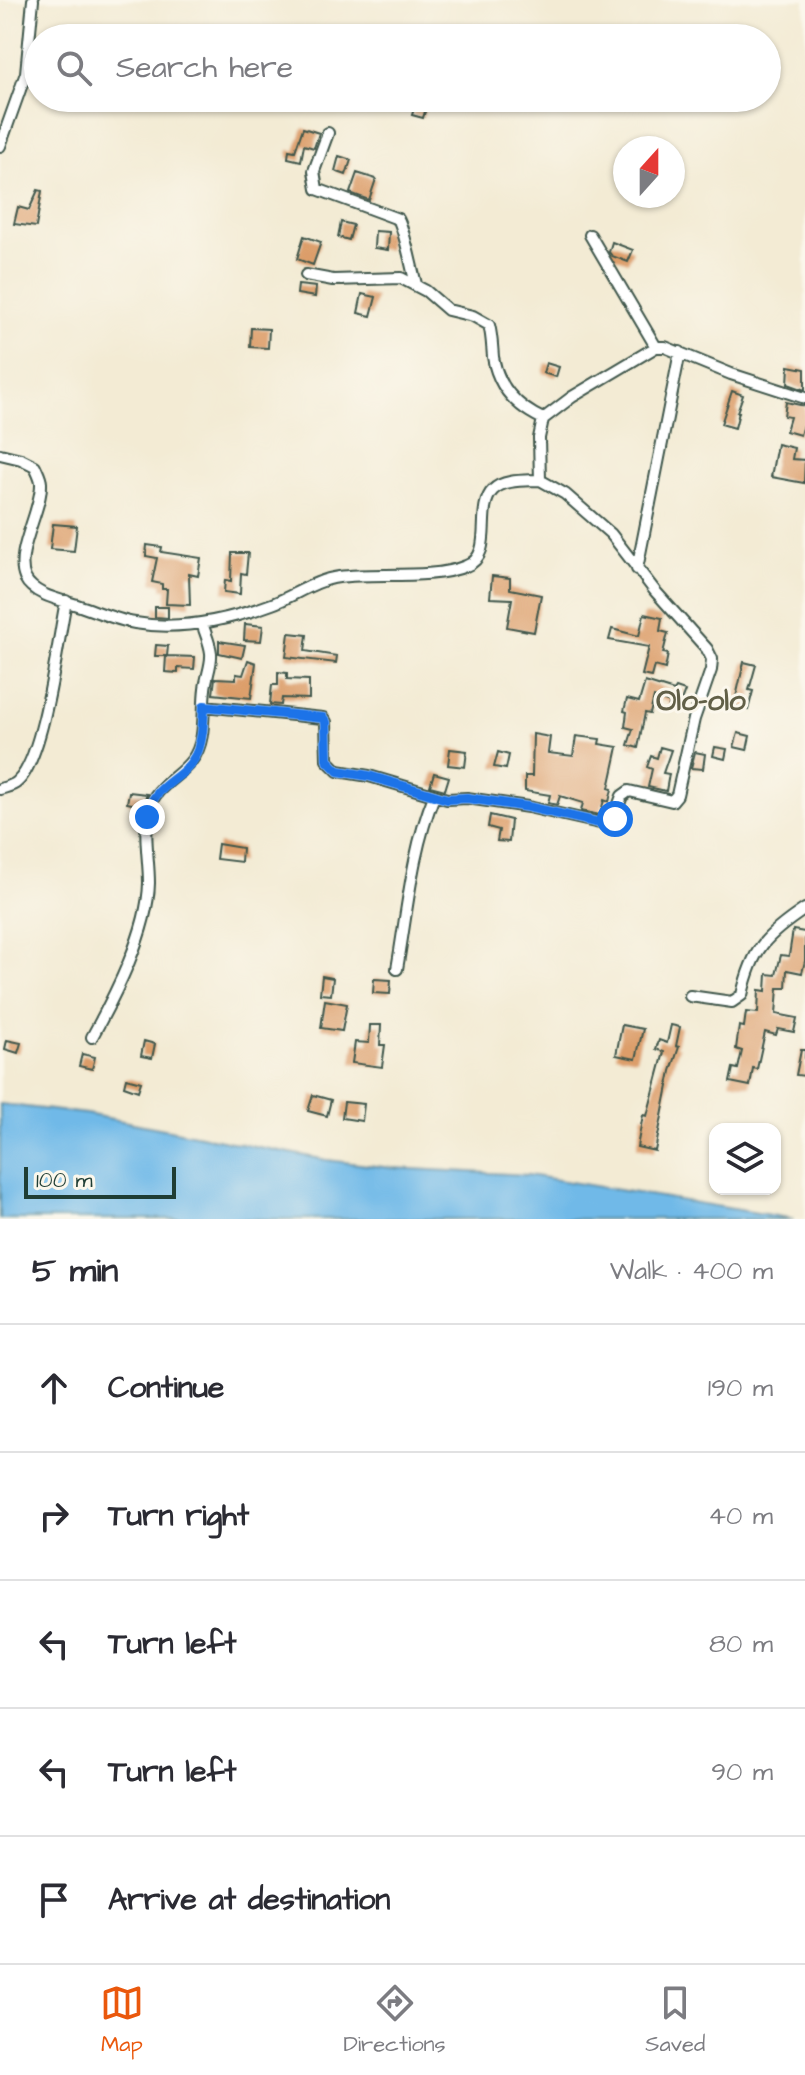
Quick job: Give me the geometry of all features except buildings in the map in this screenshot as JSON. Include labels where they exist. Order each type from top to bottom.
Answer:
[{"type":"street","points":[[31,24],[33,0]]},
{"type":"street","points":[[0,146],[24,79]]},
{"type":"street","points":[[328,133],[314,171],[313,180],[317,189],[398,219],[416,284]]},
{"type":"street","points":[[590,235],[656,347]]},
{"type":"street","points":[[306,275],[333,280],[401,278],[416,284],[448,310],[473,316],[489,325],[494,358],[503,385],[522,408],[543,419]]},
{"type":"street","points":[[540,480],[539,438],[543,419],[572,397],[656,347],[680,352],[731,374],[805,398]]},
{"type":"street","points":[[637,569],[680,352]]},
{"type":"street","points":[[0,454],[35,466],[41,483],[21,566],[26,581],[37,591],[133,623],[166,627],[202,623],[260,609],[316,583],[338,577],[448,571],[468,566],[480,552],[488,497],[494,489],[511,482],[540,480],[565,494],[611,534],[712,659],[674,798],[666,801],[629,791],[622,796],[612,823],[604,824],[528,807],[467,798],[447,799],[369,776],[338,771],[327,760],[326,722],[323,718],[204,706]]},
{"type":"street","points":[[0,789],[16,784],[27,769],[37,744],[66,601]]},
{"type":"street","points":[[92,1037],[137,938],[149,883],[146,846],[149,806],[154,795],[197,754],[211,654],[202,623]]},
{"type":"street","points":[[397,969],[411,882],[434,796]]},
{"type":"street","points":[[690,996],[732,1002],[742,995],[758,947],[805,909]]},
{"type":"water","points":[[0,1104],[86,1114],[327,1160],[392,1168],[528,1175],[794,1219],[0,1219]]},
{"type":"district","name":"Olo-olo","points":[[701,701]]},
{"type":"route","points":[[147,817],[154,795],[197,754],[204,706],[323,718],[326,722],[327,760],[338,771],[369,776],[447,799],[467,798],[528,807],[604,824],[612,823],[615,819]]}]
